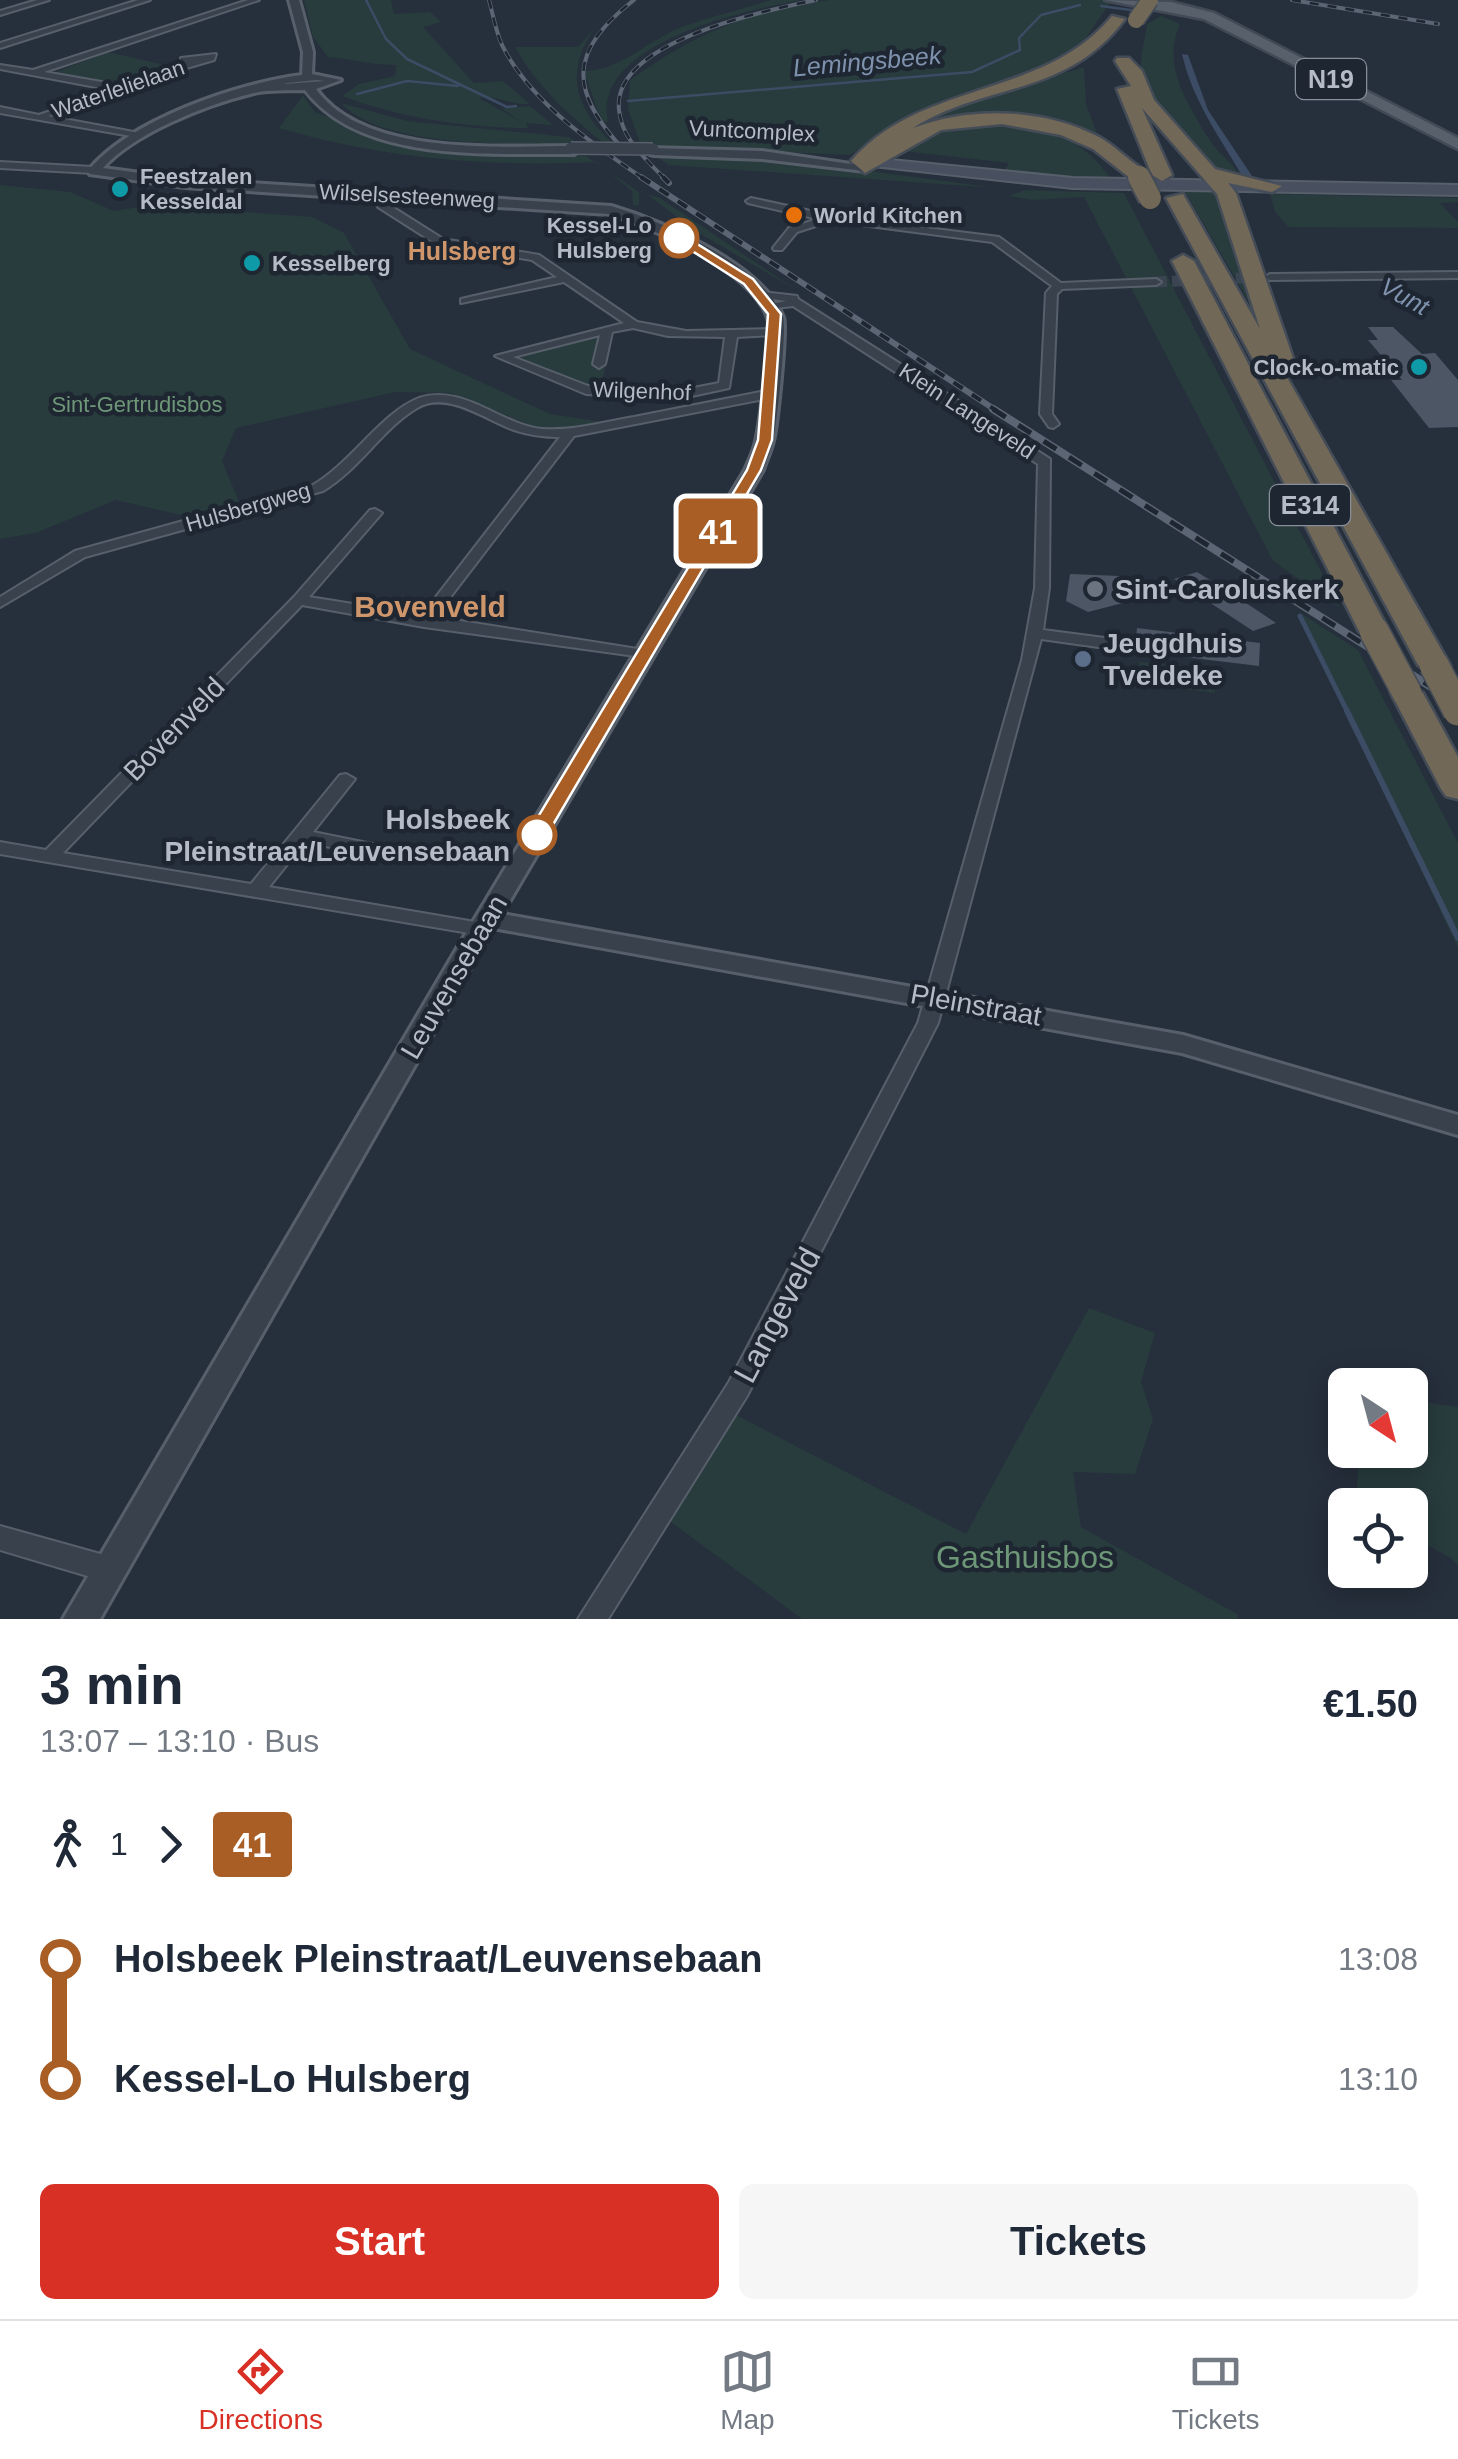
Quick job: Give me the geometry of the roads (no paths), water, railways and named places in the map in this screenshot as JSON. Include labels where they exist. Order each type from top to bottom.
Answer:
[{"type":"highway","points":[[868,164],[912,120],[1071,66],[1113,26],[1131,0]]},
{"type":"highway","points":[[1150,0],[1128,41],[1134,70],[1146,102],[1213,183],[1284,370],[1284,398]]},
{"type":"highway","points":[[1100,72],[1113,26]]},
{"type":"highway","name":"E314","points":[[1128,41],[1125,92],[1162,175],[1177,194],[1284,398],[1458,711]]},
{"type":"highway","points":[[868,164],[928,128],[998,121],[1045,126],[1088,138],[1137,174]]},
{"type":"highway","points":[[1118,132],[1154,206]]},
{"type":"highway","points":[[1213,183],[1272,186]]},
{"type":"highway","name":"E314","points":[[1176,248],[1458,789]]},
{"type":"main road","name":"N19","points":[[1100,0],[1180,8]]},
{"type":"main road","name":"N19","points":[[1111,0],[1180,8],[1209,16],[1458,144]]},
{"type":"main road","name":"Vuntcomplex","points":[[868,164],[1009,184],[1177,194],[1213,183]]},
{"type":"main road","name":"Vuntcomplex","points":[[868,164],[1025,181],[1458,192]]},
{"type":"main road","name":"Vuntcomplex","points":[[1272,186],[1458,192]]},
{"type":"street","points":[[0,13],[45,0]]},
{"type":"street","points":[[0,46],[146,0]]},
{"type":"street","points":[[33,73],[255,0]]},
{"type":"street","points":[[294,0],[308,52],[301,82]]},
{"type":"street","name":"Vuntcomplex","points":[[308,52],[332,108],[391,133],[467,144],[572,149]]},
{"type":"street","name":"Waterlelielaan","points":[[112,87],[193,64]]},
{"type":"street","points":[[0,66],[112,87]]},
{"type":"street","points":[[93,170],[139,136],[247,91],[323,80]]},
{"type":"street","name":"Vuntcomplex","points":[[301,82],[330,112],[389,136],[464,146],[654,150],[868,164]]},
{"type":"street","name":"Waterlelielaan","points":[[43,115],[120,90],[112,87]]},
{"type":"street","points":[[0,110],[139,136]]},
{"type":"street","name":"Wilselsesteenweg","points":[[0,165],[93,170],[185,184],[576,205],[628,215],[672,234],[739,274],[771,313]]},
{"type":"street","points":[[384,195],[379,200],[382,205],[440,242],[450,259],[495,249],[534,256],[633,324],[681,336],[732,332],[771,313]]},
{"type":"street","points":[[751,201],[831,218],[995,239],[1059,286],[1156,282]]},
{"type":"street","points":[[778,248],[792,230],[831,218]]},
{"type":"street","points":[[1270,277],[1458,275]]},
{"type":"street","points":[[464,301],[568,278]]},
{"type":"street","name":"Klein Langeveld","points":[[1053,424],[1046,414],[1052,293],[1059,286]]},
{"type":"street","name":"Klein Langeveld","points":[[771,313],[793,301],[1043,459],[1042,588],[1034,634],[941,986]]},
{"type":"street","name":"Leuvensebaan","points":[[81,1619],[484,924],[754,470],[765,440],[770,394],[771,313]]},
{"type":"street","name":"Wilgenhof","points":[[633,324],[501,356],[576,388],[690,395],[725,385],[732,332]]},
{"type":"street","name":"Wilgenhof","points":[[599,364],[607,330]]},
{"type":"street","name":"Hulsbergweg","points":[[0,603],[80,554],[318,488],[334,480],[401,416],[427,399],[452,401],[530,431],[570,433],[770,394]]},
{"type":"street","points":[[424,622],[570,433]]},
{"type":"street","name":"Bovenveld","points":[[49,858],[300,600],[375,513]]},
{"type":"street","points":[[300,600],[644,655]]},
{"type":"street","points":[[1034,634],[1120,645]]},
{"type":"street","points":[[256,891],[346,779]]},
{"type":"street","points":[[300,836],[401,855]]},
{"type":"street","points":[[0,848],[484,924]]},
{"type":"street","name":"Pleinstraat","points":[[484,924],[941,986],[1184,1044],[1458,1125]]},
{"type":"street","name":"Langeveld","points":[[592,1619],[738,1389],[854,1172],[941,986]]},
{"type":"street","points":[[0,1538],[111,1570]]},
{"type":"water","points":[[1182,54],[1188,55],[1208,110],[1254,179],[1244,179],[1208,119]]},
{"type":"waterway","name":"Lemingsbeek","points":[[366,0],[386,39],[407,59],[507,107],[516,106]]},
{"type":"waterway","name":"Lemingsbeek","points":[[628,101],[972,72],[1020,50],[1019,38],[1041,15],[1080,5]]},
{"type":"waterway","name":"Vunt","points":[[1101,6],[1138,11]]},
{"type":"waterway","points":[[357,94],[407,81],[458,86]]},
{"type":"waterway","points":[[1300,616],[1348,713]]},
{"type":"waterway","points":[[1347,711],[1458,938]]},
{"type":"tunnel","points":[[1156,282],[1265,277]]},
{"type":"railway","points":[[489,0],[502,45],[529,85],[565,121],[643,178]]},
{"type":"railway","points":[[623,149],[592,108],[584,71],[587,54],[597,36],[634,0]]},
{"type":"railway","points":[[665,179],[636,148],[621,121],[623,86],[640,65],[696,33],[816,0]]},
{"type":"railway","points":[[1292,0],[1438,24]]},
{"type":"railway","points":[[643,178],[997,411]]},
{"type":"railway","points":[[665,179],[669,183]]},
{"type":"railway","points":[[993,409],[1458,704]]},
{"type":"place","name":"Feestzalen Kesseldal","points":[[120,189]]},
{"type":"place","name":"World Kitchen","points":[[794,215]]},
{"type":"place","name":"Kessel-Lo Hulsberg","points":[[679,238]]},
{"type":"place","name":"Kesselberg","points":[[252,263]]},
{"type":"place","name":"Clock-o-matic","points":[[1419,367]]},
{"type":"place","name":"Sint-Caroluskerk","points":[[1095,589]]},
{"type":"place","name":"Jeugdhuis Tveldeke","points":[[1083,659]]},
{"type":"place","name":"Holsbeek Pleinstraat/Leuvensebaan","points":[[537,835]]},
{"type":"district","name":"Hulsberg","points":[[462,251]]},
{"type":"district","name":"Bovenveld","points":[[430,606]]},
{"type":"park label","name":"Sint-Gertrudisbos","points":[[137,404]]},
{"type":"park label","name":"Gasthuisbos","points":[[1025,1557]]}]
